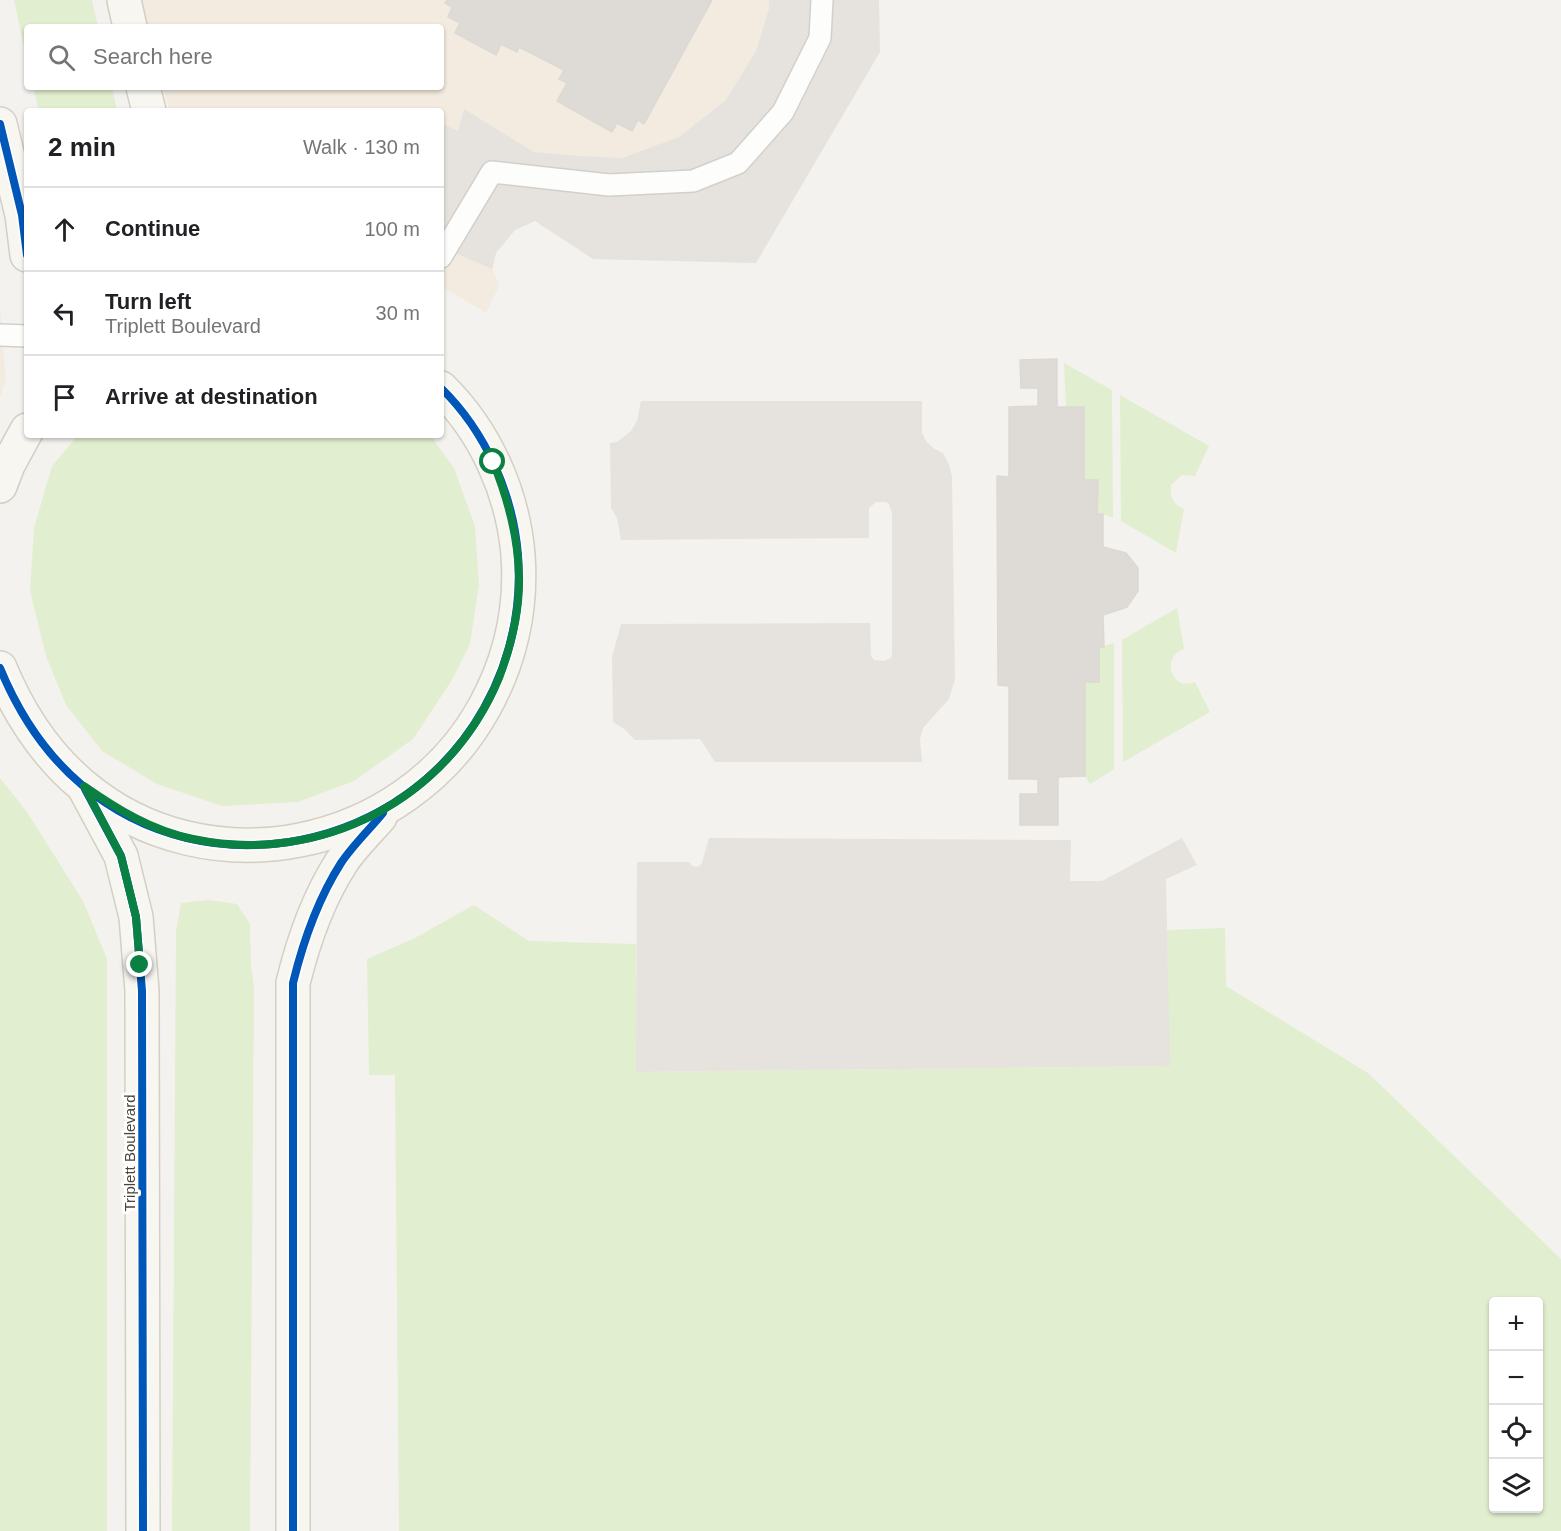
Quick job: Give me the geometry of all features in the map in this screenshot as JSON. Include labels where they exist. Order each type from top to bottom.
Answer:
[{"type":"main road","points":[[124,0],[129,24]]},
{"type":"main road","points":[[144,90],[148,108]]},
{"type":"main road","points":[[0,124],[6,175],[22,215],[24,231]]},
{"type":"main road","points":[[0,668],[12,697],[31,730],[56,760],[84,786],[117,809],[154,827],[192,839],[232,845],[272,845],[312,838],[351,826],[387,808],[420,786],[442,765],[473,728],[492,693],[507,656],[516,617],[519,578],[516,538],[507,499],[493,462],[474,427],[444,392]]},
{"type":"main road","points":[[3,471],[24,435]]},
{"type":"main road","name":"Triplett Boulevard","points":[[84,786],[121,856],[136,917],[142,991],[143,1531]]},
{"type":"main road","points":[[293,1531],[294,983],[302,950],[317,911],[342,862],[387,808]]},
{"type":"lane","points":[[444,252],[492,172],[609,185],[693,181],[738,163],[783,112],[820,38],[822,0]]},
{"type":"lane","points":[[0,335],[24,336]]},
{"type":"shaded area","points":[[138,0],[879,0],[880,52],[756,263],[593,259],[535,221],[515,230],[496,253],[493,269],[499,286],[486,313],[444,288],[444,108],[169,108],[164,90],[444,90],[444,24],[145,24]]},
{"type":"shaded area","points":[[769,0],[879,0],[880,52],[756,263],[593,259],[535,221],[515,230],[496,253],[492,269],[444,248],[444,124],[458,131],[464,109],[534,152],[622,158],[679,137],[726,100],[756,51],[769,9]]},
{"type":"shaded area","points":[[0,306],[6,380],[0,398]]},
{"type":"shaded area","points":[[641,401],[922,401],[922,433],[933,448],[943,453],[952,476],[955,679],[949,699],[923,728],[920,739],[922,762],[715,762],[700,739],[635,740],[613,722],[612,657],[621,624],[870,623],[871,656],[874,660],[884,661],[891,658],[892,653],[892,513],[886,502],[876,502],[869,508],[869,538],[621,540],[617,518],[611,508],[610,443],[617,442],[631,431],[637,421]]},
{"type":"shaded area","points":[[709,838],[1071,840],[1070,881],[1102,881],[1182,838],[1197,865],[1166,879],[1170,1066],[636,1072],[637,862],[689,862],[692,866],[698,867],[702,863]]},
{"type":"green space","points":[[14,0],[92,0],[97,24],[24,24],[24,46]]},
{"type":"green space","points":[[34,90],[113,90],[116,108],[38,108]]},
{"type":"green space","points":[[1064,363],[1112,390],[1113,518],[1097,514],[1097,480],[1084,480],[1084,408],[1066,407]]},
{"type":"green space","points":[[1120,395],[1209,446],[1195,476],[1182,475],[1171,485],[1173,500],[1184,509],[1176,553],[1121,521]]},
{"type":"green space","points":[[75,438],[432,438],[454,468],[475,526],[479,585],[470,644],[452,680],[413,739],[354,781],[298,802],[222,806],[157,784],[102,751],[66,705],[46,656],[30,591],[34,528],[52,466]]},
{"type":"green space","points":[[1177,608],[1184,649],[1172,659],[1172,672],[1180,682],[1187,684],[1195,682],[1210,712],[1123,762],[1122,640]]},
{"type":"green space","points":[[1114,643],[1114,769],[1090,784],[1085,776],[1085,682],[1099,647]]},
{"type":"green space","points":[[0,778],[27,812],[83,901],[107,959],[107,1531],[0,1531]]},
{"type":"green space","points":[[209,900],[237,904],[250,924],[254,987],[250,1531],[172,1531],[176,932],[181,903]]},
{"type":"green space","points":[[474,905],[529,941],[636,944],[637,1072],[1169,1066],[1167,930],[1225,928],[1226,986],[1368,1073],[1561,1259],[1561,1531],[399,1531],[395,1075],[369,1075],[367,959],[413,939]]},
{"type":"building","points":[[447,0],[712,0],[644,124],[638,120],[632,131],[617,123],[612,132],[557,101],[567,83],[559,79],[564,70],[519,47],[517,52],[501,44],[496,55],[455,33],[460,23],[448,17],[452,7],[445,3]]},
{"type":"building","points":[[1057,359],[1057,407],[1084,407],[1084,480],[1098,480],[1097,514],[1103,514],[1103,547],[1126,553],[1138,568],[1138,591],[1127,607],[1103,615],[1104,647],[1099,647],[1099,682],[1085,682],[1085,776],[1058,777],[1058,825],[1020,825],[1020,794],[1038,794],[1038,779],[1009,779],[1009,686],[998,685],[997,476],[1009,477],[1009,407],[1038,406],[1038,388],[1021,388],[1020,360]]},
{"type":"cycle path","points":[[0,124],[24,231]]},
{"type":"cycle path","points":[[0,668],[24,717],[44,746],[68,773],[132,818],[187,838],[244,845],[301,840],[355,823],[406,795],[449,756],[484,708],[507,653],[518,595],[519,575],[515,532],[503,487],[484,444],[457,405],[444,391]]},
{"type":"cycle path","points":[[85,789],[121,856],[136,917],[142,991],[143,1531]]},
{"type":"cycle path","points":[[293,1531],[293,983],[301,952],[325,891],[341,863],[383,813]]},
{"type":"route","points":[[140,965],[136,917],[121,856],[84,786],[117,809],[154,827],[192,839],[232,845],[272,845],[312,838],[351,826],[387,808],[420,786],[449,759],[473,728],[492,693],[507,656],[516,617],[519,578],[516,538],[507,499],[493,462]]}]
